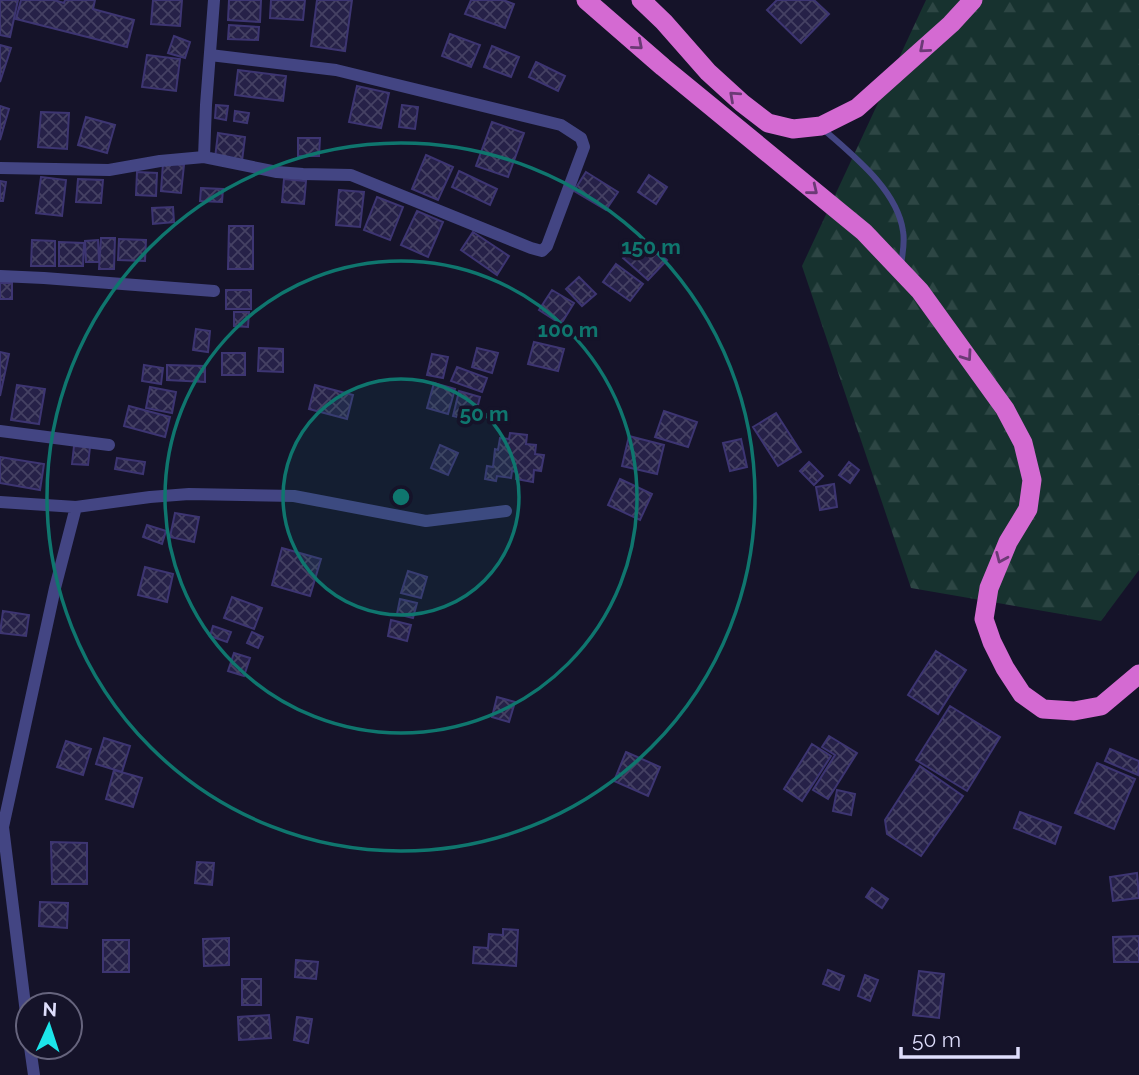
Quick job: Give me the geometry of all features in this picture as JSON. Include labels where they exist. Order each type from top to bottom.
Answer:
[{"type":"highway","points":[[586,0],[663,67],[864,232],[920,291],[1005,410],[1023,443],[1032,480],[1028,509],[1008,542],[989,588],[984,619],[1005,668],[1022,694],[1043,709],[1074,711],[1101,706],[1139,674]]},
{"type":"highway","points":[[641,0],[708,72],[742,103],[768,123],[793,129],[821,126],[857,108],[951,24],[972,0]]},
{"type":"street","points":[[204,157],[214,0]]},
{"type":"street","points":[[0,168],[109,170],[160,160],[204,157],[276,172],[351,175],[531,248],[542,251],[547,246],[584,147],[581,138],[561,125],[336,70],[210,55]]},
{"type":"street","points":[[0,276],[214,291]]},
{"type":"street","points":[[0,431],[109,445]]},
{"type":"street","points":[[0,502],[76,507],[189,494],[294,496],[426,521],[506,511]]},
{"type":"street","points":[[23,991],[3,827],[55,588],[76,507]]},
{"type":"lane","points":[[821,126],[864,166],[892,200],[903,229],[901,270]]},
{"type":"green space","points":[[926,0],[1139,0],[1139,570],[1101,621],[911,588],[802,266]]},
{"type":"building","points":[[0,0],[18,0],[10,37],[0,35]]},
{"type":"building","points":[[21,0],[54,0],[64,3],[65,0],[95,0],[93,9],[134,20],[127,47],[16,19]]},
{"type":"building","points":[[153,0],[182,0],[180,26],[151,24]]},
{"type":"building","points":[[229,0],[261,0],[260,22],[228,20]]},
{"type":"building","points":[[271,0],[305,0],[303,20],[270,18]]},
{"type":"building","points":[[317,0],[352,0],[345,51],[311,46]]},
{"type":"building","points":[[471,0],[503,0],[514,4],[505,28],[465,14]]},
{"type":"building","points":[[777,0],[814,0],[829,14],[801,43],[767,10]]},
{"type":"building","points":[[229,25],[259,27],[258,40],[228,39]]},
{"type":"building","points":[[450,34],[480,45],[471,67],[442,56]]},
{"type":"building","points":[[174,36],[190,42],[185,58],[168,53]]},
{"type":"building","points":[[0,45],[11,48],[0,82]]},
{"type":"building","points":[[492,46],[519,57],[511,77],[484,67]]},
{"type":"building","points":[[147,55],[180,59],[176,91],[142,87]]},
{"type":"building","points":[[536,62],[565,76],[558,91],[529,77]]},
{"type":"building","points":[[238,70],[286,76],[283,101],[235,95]]},
{"type":"building","points":[[357,86],[389,93],[381,128],[349,122]]},
{"type":"building","points":[[216,105],[228,106],[226,120],[215,118]]},
{"type":"building","points":[[402,105],[418,107],[415,129],[399,127]]},
{"type":"building","points":[[0,106],[9,109],[0,140]]},
{"type":"building","points":[[235,111],[249,113],[247,123],[234,121]]},
{"type":"building","points":[[41,112],[69,113],[67,149],[38,147]]},
{"type":"building","points":[[86,117],[115,125],[107,153],[78,145]]},
{"type":"building","points":[[492,122],[524,133],[508,177],[476,166]]},
{"type":"building","points":[[218,133],[245,137],[242,161],[215,158]]},
{"type":"building","points":[[298,138],[320,138],[319,156],[298,156]]},
{"type":"building","points":[[426,155],[453,167],[438,200],[412,189]]},
{"type":"building","points":[[163,163],[184,165],[181,193],[161,191]]},
{"type":"building","points":[[459,171],[497,189],[490,205],[452,187]]},
{"type":"building","points":[[137,172],[157,173],[156,196],[136,195]]},
{"type":"building","points":[[586,172],[618,192],[606,210],[574,191]]},
{"type":"building","points":[[649,175],[667,187],[656,204],[638,192]]},
{"type":"building","points":[[41,177],[66,180],[62,216],[36,213]]},
{"type":"building","points":[[78,179],[103,180],[101,203],[76,202]]},
{"type":"building","points":[[284,179],[306,181],[304,204],[282,202]]},
{"type":"building","points":[[0,181],[6,182],[3,201],[0,201]]},
{"type":"building","points":[[201,188],[223,189],[222,202],[200,201]]},
{"type":"building","points":[[339,190],[364,192],[360,227],[336,225]]},
{"type":"building","points":[[377,197],[403,207],[390,240],[364,230]]},
{"type":"building","points":[[173,207],[174,222],[153,224],[152,208]]},
{"type":"building","points":[[417,211],[443,222],[428,257],[401,245]]},
{"type":"building","points":[[229,226],[253,226],[253,269],[228,269]]},
{"type":"building","points":[[473,232],[509,256],[497,275],[461,250]]},
{"type":"building","points":[[101,238],[115,238],[114,269],[99,269]]},
{"type":"building","points":[[642,238],[667,260],[648,280],[623,258]]},
{"type":"building","points":[[119,239],[146,240],[145,261],[118,260]]},
{"type":"building","points":[[32,240],[55,241],[55,266],[31,266]]},
{"type":"building","points":[[98,240],[99,262],[86,262],[85,241]]},
{"type":"building","points":[[59,242],[84,243],[83,266],[59,266]]},
{"type":"building","points":[[616,264],[643,284],[630,301],[603,282]]},
{"type":"building","points":[[579,277],[596,294],[582,306],[566,289]]},
{"type":"building","points":[[0,283],[12,283],[12,299],[0,299]]},
{"type":"building","points":[[226,290],[251,290],[251,309],[226,309]]},
{"type":"building","points":[[552,290],[574,303],[561,324],[539,310]]},
{"type":"building","points":[[234,312],[249,312],[248,327],[234,326]]},
{"type":"building","points":[[196,329],[210,331],[208,352],[193,350]]},
{"type":"building","points":[[534,342],[564,349],[558,371],[528,364]]},
{"type":"building","points":[[259,348],[283,349],[283,372],[258,371]]},
{"type":"building","points":[[477,348],[498,353],[492,373],[472,367]]},
{"type":"building","points":[[0,352],[9,354],[0,396]]},
{"type":"building","points":[[222,353],[245,353],[245,375],[222,375]]},
{"type":"building","points":[[432,354],[448,357],[443,378],[427,375]]},
{"type":"building","points":[[144,365],[163,368],[161,384],[142,381]]},
{"type":"building","points":[[167,365],[205,366],[205,382],[167,380]]},
{"type":"building","points":[[457,367],[487,378],[482,392],[451,381]]},
{"type":"building","points":[[434,383],[455,389],[448,414],[427,408]]},
{"type":"building","points":[[17,385],[45,389],[39,424],[11,420]]},
{"type":"building","points":[[315,385],[353,395],[347,419],[309,409]]},
{"type":"building","points":[[150,387],[176,392],[172,413],[146,408]]},
{"type":"building","points":[[459,391],[480,397],[474,421],[453,416]]},
{"type":"building","points":[[129,406],[170,417],[165,437],[124,426]]},
{"type":"building","points":[[664,411],[697,422],[688,447],[655,437]]},
{"type":"building","points":[[776,413],[801,452],[778,466],[753,427]]},
{"type":"building","points":[[510,433],[527,435],[526,444],[536,445],[535,454],[544,455],[541,471],[534,470],[533,482],[516,479],[517,472],[512,471],[511,478],[497,476],[496,481],[485,479],[487,466],[493,467],[495,449],[498,450],[500,438],[509,439]]},
{"type":"building","points":[[629,436],[664,445],[657,474],[622,466]]},
{"type":"building","points":[[741,439],[747,467],[730,471],[723,443]]},
{"type":"building","points":[[440,445],[458,453],[448,475],[431,468]]},
{"type":"building","points":[[74,446],[90,447],[88,465],[72,464]]},
{"type":"building","points":[[0,457],[44,464],[40,490],[0,483]]},
{"type":"building","points":[[117,458],[145,462],[143,474],[115,469]]},
{"type":"building","points":[[809,462],[823,476],[814,485],[800,471]]},
{"type":"building","points":[[849,462],[859,470],[850,483],[839,475]]},
{"type":"building","points":[[620,479],[652,494],[640,520],[608,505]]},
{"type":"building","points":[[834,484],[837,507],[820,510],[816,487]]},
{"type":"building","points":[[175,513],[199,517],[194,542],[170,537]]},
{"type":"building","points":[[147,525],[166,531],[162,544],[143,537]]},
{"type":"building","points":[[282,548],[321,559],[310,596],[272,585]]},
{"type":"building","points":[[145,567],[173,574],[167,602],[138,595]]},
{"type":"building","points":[[408,571],[427,577],[421,598],[401,593]]},
{"type":"building","points":[[232,597],[262,608],[254,629],[224,618]]},
{"type":"building","points":[[400,599],[417,603],[413,618],[397,614]]},
{"type":"building","points":[[3,611],[29,615],[26,636],[0,633]]},
{"type":"building","points":[[391,620],[411,625],[407,641],[388,636]]},
{"type":"building","points":[[213,626],[231,632],[227,642],[210,636]]},
{"type":"building","points":[[252,632],[263,637],[258,648],[247,643]]},
{"type":"building","points":[[936,651],[966,670],[938,714],[908,695]]},
{"type":"building","points":[[234,653],[250,658],[244,676],[228,671]]},
{"type":"building","points":[[497,697],[515,702],[509,722],[492,717]]},
{"type":"building","points":[[950,706],[1000,737],[967,791],[916,760]]},
{"type":"building","points":[[829,736],[857,753],[828,799],[813,790],[835,755],[822,747]]},
{"type":"building","points":[[104,738],[130,746],[122,772],[96,764]]},
{"type":"building","points":[[66,741],[91,749],[83,775],[57,767]]},
{"type":"building","points":[[812,744],[831,756],[802,801],[784,789]]},
{"type":"building","points":[[1110,749],[1139,761],[1138,775],[1105,761]]},
{"type":"building","points":[[626,752],[660,767],[648,796],[614,781]]},
{"type":"building","points":[[1097,763],[1135,779],[1114,829],[1075,813]]},
{"type":"building","points":[[920,766],[963,796],[921,856],[887,834],[885,820]]},
{"type":"building","points":[[114,770],[142,778],[133,807],[106,799]]},
{"type":"building","points":[[837,790],[855,794],[851,815],[833,811]]},
{"type":"building","points":[[1020,812],[1061,827],[1055,844],[1014,828]]},
{"type":"building","points":[[51,842],[87,843],[87,884],[52,884]]},
{"type":"building","points":[[197,862],[214,863],[212,885],[195,883]]},
{"type":"building","points":[[1137,873],[1139,898],[1113,901],[1110,877]]},
{"type":"building","points":[[872,888],[888,899],[882,908],[866,897]]},
{"type":"building","points":[[40,902],[68,903],[67,928],[39,926]]},
{"type":"building","points":[[503,929],[518,930],[516,966],[473,963],[474,947],[488,948],[489,934],[503,935]]},
{"type":"building","points":[[1139,936],[1139,962],[1114,962],[1113,937]]},
{"type":"building","points":[[229,938],[229,965],[204,966],[203,939]]},
{"type":"building","points":[[103,940],[129,940],[129,972],[103,972]]},
{"type":"building","points":[[296,960],[318,962],[316,979],[295,977]]},
{"type":"building","points":[[828,970],[844,976],[839,990],[823,984]]},
{"type":"building","points":[[919,971],[944,974],[939,1018],[913,1015]]},
{"type":"building","points":[[865,975],[878,980],[870,1001],[858,996]]},
{"type":"building","points":[[242,979],[261,979],[261,1005],[242,1005]]},
{"type":"building","points":[[269,1015],[271,1038],[239,1040],[238,1017]]},
{"type":"building","points":[[297,1017],[312,1019],[308,1043],[294,1040]]}]
